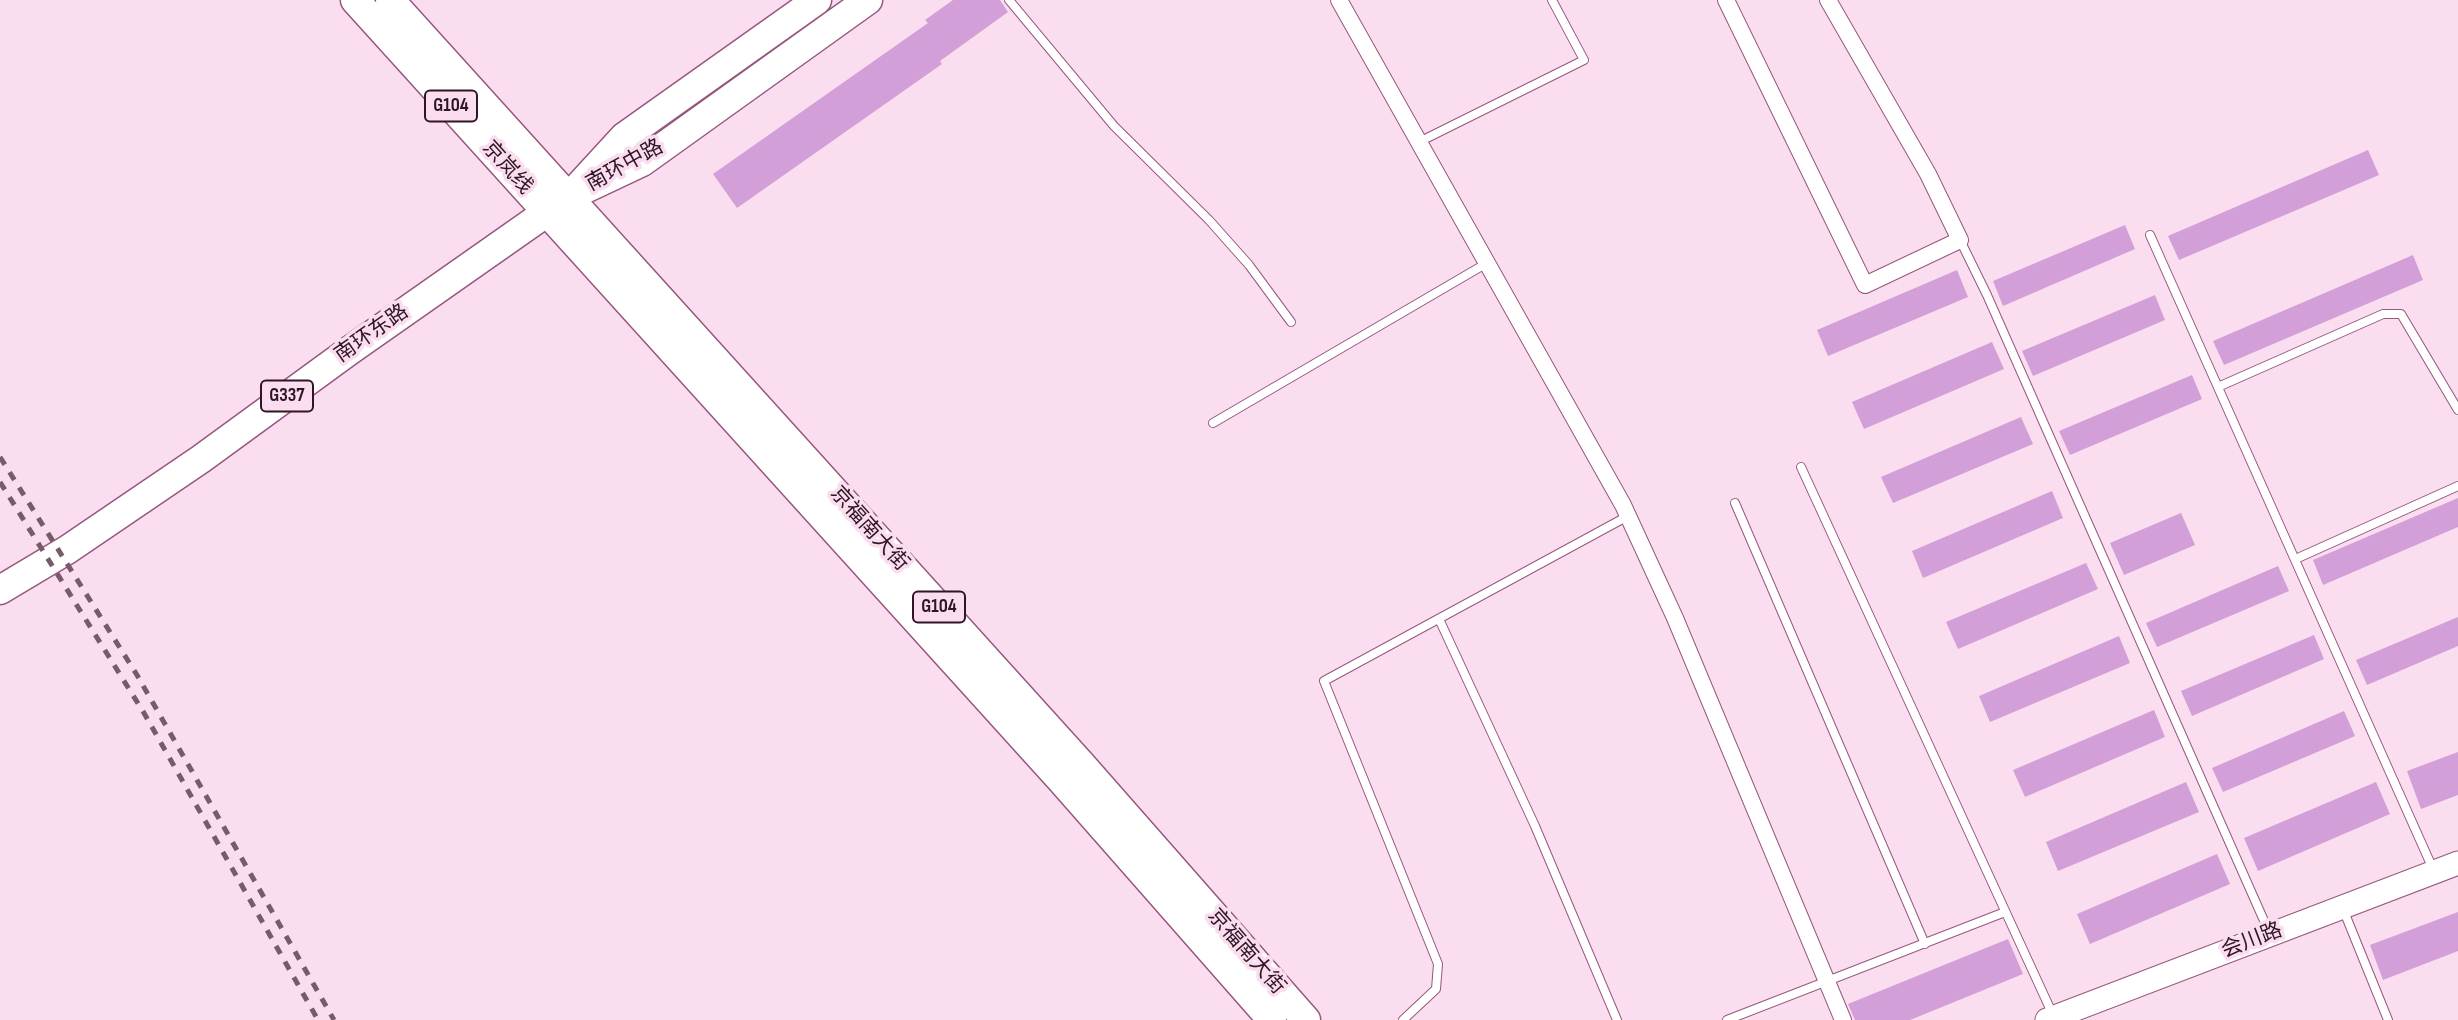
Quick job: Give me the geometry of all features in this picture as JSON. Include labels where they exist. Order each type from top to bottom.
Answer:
[{"type":"highway","name":"京岚线","points":[[355,0],[558,203]]},
{"type":"highway","name":"京岚线","points":[[390,0],[558,203]]},
{"type":"highway","name":"南环中路","points":[[558,203],[624,137],[817,0]]},
{"type":"highway","name":"南环中路","points":[[558,203],[642,162],[868,0]]},
{"type":"highway","name":"南环东路","points":[[0,590],[67,550],[190,466],[558,203]]},
{"type":"highway","name":"京福南大街","points":[[558,203],[1272,1020]]},
{"type":"highway","name":"京福南大街","points":[[558,203],[1081,764],[1306,1020]]},
{"type":"street","points":[[1339,0],[1628,516],[1675,618],[1843,1020]]},
{"type":"street","points":[[1726,0],[1865,285],[1960,240],[1928,174],[1828,0]]},
{"type":"street","name":"会川路","points":[[2050,1019],[2458,863]]},
{"type":"lane","points":[[1009,0],[1114,126],[1209,220],[1249,265],[1291,322]]},
{"type":"lane","points":[[1419,142],[1584,60],[1552,0]]},
{"type":"lane","points":[[2150,235],[2434,872]]},
{"type":"lane","points":[[1960,240],[1987,295],[2270,935]]},
{"type":"lane","points":[[1213,423],[1487,263]]},
{"type":"lane","points":[[2218,387],[2391,312],[2401,314],[2458,410]]},
{"type":"lane","points":[[1801,467],[2005,912],[2050,1019]]},
{"type":"lane","points":[[2300,557],[2458,486]]},
{"type":"lane","points":[[1735,503],[1925,944]]},
{"type":"lane","points":[[1403,1020],[1436,989],[1438,964],[1324,681],[1628,516]]},
{"type":"lane","points":[[1439,619],[1535,827],[1617,1020]]},
{"type":"lane","points":[[2342,907],[2388,1020]]},
{"type":"lane","points":[[1727,1020],[2005,912]]},
{"type":"building","points":[[953,0],[1000,0],[1008,12],[940,61],[942,64],[737,208],[713,174],[928,23],[925,20]]},
{"type":"building","points":[[2368,150],[2379,175],[2179,260],[2168,236]]},
{"type":"building","points":[[2125,225],[2135,249],[2003,306],[1993,281]]},
{"type":"building","points":[[2413,255],[2423,280],[2224,365],[2213,341]]},
{"type":"building","points":[[1957,270],[1968,297],[1828,356],[1817,330]]},
{"type":"building","points":[[2155,295],[2165,320],[2033,376],[2022,351]]},
{"type":"building","points":[[1992,342],[2004,369],[1864,429],[1852,402]]},
{"type":"building","points":[[2192,375],[2202,399],[2070,455],[2059,431]]},
{"type":"building","points":[[2021,417],[2033,444],[1893,503],[1881,477]]},
{"type":"building","points":[[2052,491],[2063,518],[1923,578],[1912,551]]},
{"type":"building","points":[[2458,498],[2458,527],[2323,585],[2313,560]]},
{"type":"building","points":[[2181,513],[2195,545],[2124,575],[2110,543]]},
{"type":"building","points":[[2086,563],[2098,589],[1958,649],[1946,622]]},
{"type":"building","points":[[2278,566],[2289,591],[2157,647],[2146,623]]},
{"type":"building","points":[[2458,617],[2458,646],[2367,685],[2356,660]]},
{"type":"building","points":[[2314,635],[2324,659],[2192,716],[2181,691]]},
{"type":"building","points":[[2119,636],[2130,663],[1990,722],[1979,696]]},
{"type":"building","points":[[2154,710],[2165,737],[2025,797],[2013,770]]},
{"type":"building","points":[[2344,711],[2355,736],[2223,792],[2212,768]]},
{"type":"building","points":[[2458,752],[2458,795],[2421,809],[2407,771]]},
{"type":"building","points":[[2186,782],[2199,812],[2058,871],[2046,842]]},
{"type":"building","points":[[2376,782],[2390,814],[2258,871],[2244,838]]},
{"type":"building","points":[[2217,854],[2230,884],[2090,944],[2077,914]]},
{"type":"building","points":[[2458,912],[2458,951],[2383,980],[2370,945]]},
{"type":"building","points":[[2008,939],[2023,974],[1910,1020],[1855,1020],[1848,1004]]},
{"type":"railway","points":[[0,457],[137,675],[334,1020]]},
{"type":"railway","points":[[0,482],[144,713],[318,1020]]}]
